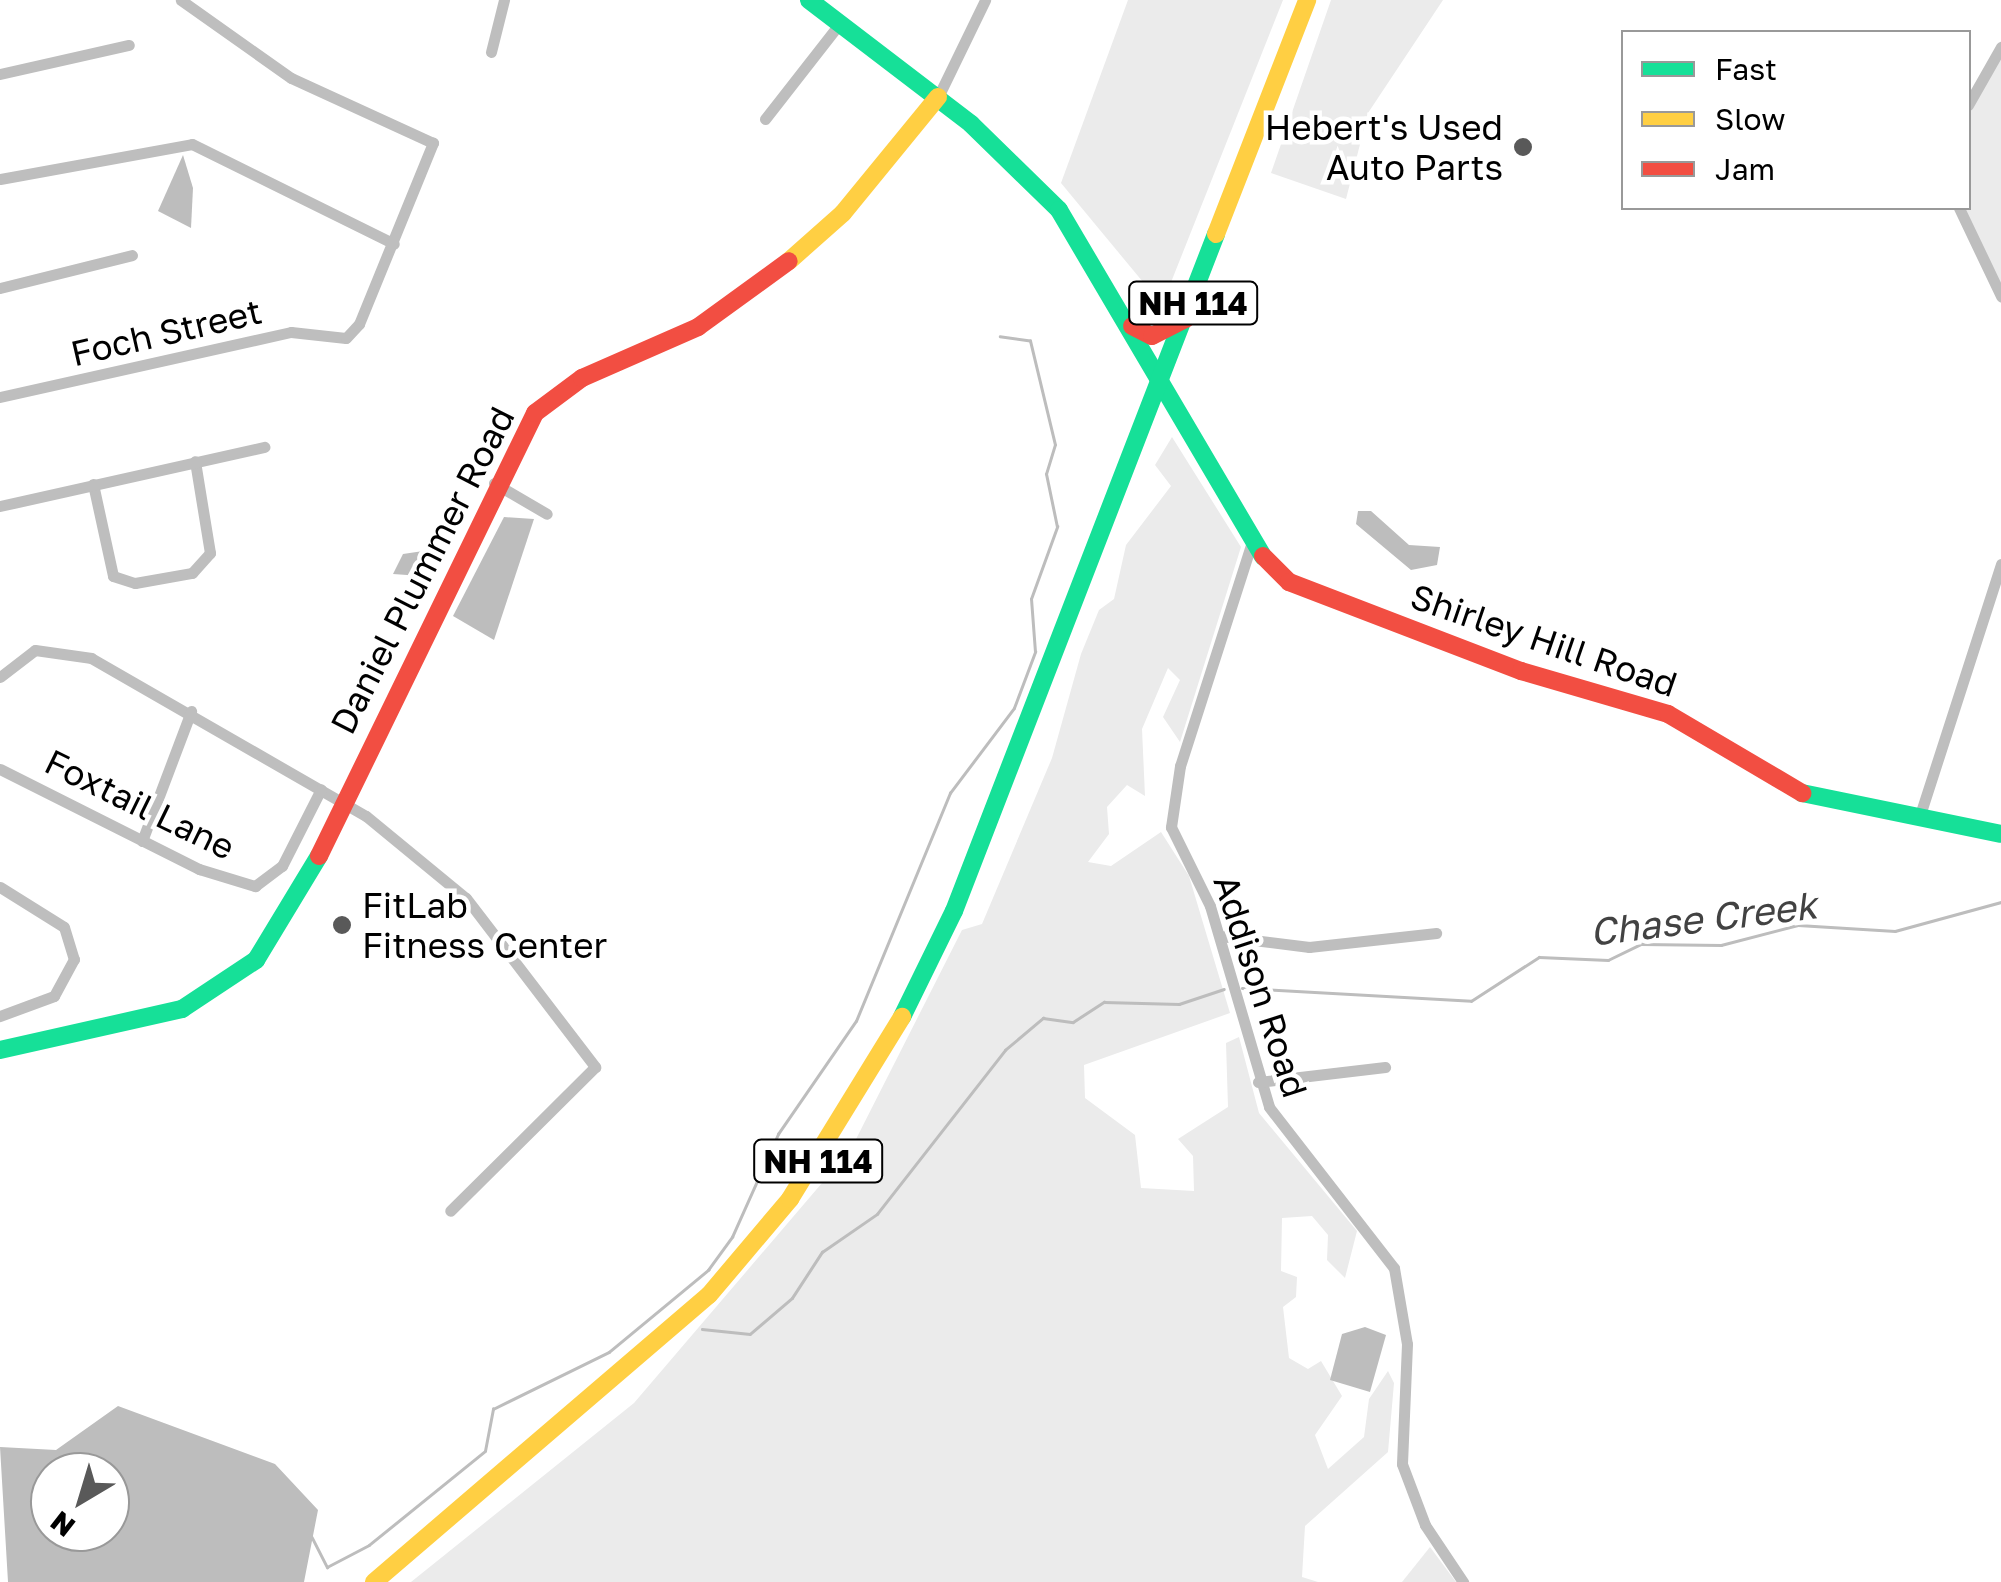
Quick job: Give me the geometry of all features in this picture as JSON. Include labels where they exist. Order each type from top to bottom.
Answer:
[{"type":"street","points":[[0,179],[192,144],[394,244],[434,154],[428,140],[291,78],[180,0]]},
{"type":"street","points":[[492,52],[504,0]]},
{"type":"street","name":"Daniel Plummer Road","points":[[0,1050],[148,1020],[232,983],[283,925],[494,484],[544,403],[698,328],[776,273],[843,213],[938,97],[985,0]]},
{"type":"street","name":"NH 114","points":[[374,1582],[662,1342],[762,1235],[830,1143],[947,927],[1187,318],[1307,0]]},
{"type":"street","name":"Shirley Hill Road","points":[[815,2],[938,97],[1042,191],[1132,326],[1251,545],[1280,575],[1328,601],[1652,708],[1796,792],[2001,834]]},
{"type":"street","points":[[766,118],[840,23]]},
{"type":"street","points":[[0,74],[129,45]]},
{"type":"street","points":[[1971,100],[2001,47]]},
{"type":"street","points":[[1960,210],[2001,296]]},
{"type":"street","name":"Foch Street","points":[[0,397],[291,332],[346,338],[394,244]]},
{"type":"street","points":[[0,288],[132,255]]},
{"type":"street","points":[[1132,326],[1152,336],[1187,318]]},
{"type":"street","points":[[0,506],[265,446]]},
{"type":"street","points":[[92,484],[119,580],[206,564],[195,461]]},
{"type":"street","points":[[494,484],[547,514]]},
{"type":"street","name":"Addison Road","points":[[1251,545],[1170,806],[1220,936],[1258,1082],[1278,1122],[1389,1257],[1406,1322],[1402,1464],[1424,1525],[1463,1582]]},
{"type":"street","points":[[1919,818],[2001,564]]},
{"type":"street","points":[[0,677],[24,654],[58,648],[191,711],[417,850],[466,898],[596,1058],[588,1083],[450,1211]]},
{"type":"street","points":[[142,841],[191,711]]},
{"type":"street","name":"Foxtail Lane","points":[[0,769],[142,841],[262,884],[282,866],[321,788]]},
{"type":"street","points":[[0,887],[64,927],[74,960],[54,996],[0,1016]]},
{"type":"street","points":[[1220,936],[1309,947],[1436,932]]},
{"type":"street","points":[[1258,1082],[1385,1067]]},
{"type":"shaded area","points":[[1128,0],[1283,0],[1162,305],[1061,183]]},
{"type":"shaded area","points":[[1331,0],[1443,0],[1368,113],[1346,199],[1271,173]]},
{"type":"shaded area","points":[[2001,47],[2001,296],[1960,210],[1971,210],[1971,101]]},
{"type":"shaded area","points":[[183,155],[193,188],[191,228],[158,211]]},
{"type":"shaded area","points":[[1172,437],[1241,547],[1180,742],[1163,717],[1180,680],[1168,668],[1142,729],[1145,796],[1127,785],[1107,807],[1109,834],[1088,862],[1111,866],[1161,832],[1189,876],[1230,1013],[1084,1065],[1085,1098],[1135,1135],[1141,1188],[1194,1191],[1193,1156],[1178,1139],[1228,1107],[1226,1043],[1239,1037],[1259,1113],[1357,1231],[1345,1278],[1327,1260],[1328,1235],[1312,1216],[1282,1218],[1281,1271],[1297,1277],[1296,1297],[1283,1307],[1289,1358],[1308,1369],[1321,1361],[1342,1396],[1315,1435],[1328,1469],[1364,1437],[1369,1399],[1388,1371],[1394,1383],[1388,1452],[1305,1526],[1302,1577],[1318,1582],[411,1582],[634,1403],[851,1149],[962,930],[982,924],[1052,758],[1081,654],[1099,610],[1114,599],[1126,545],[1171,486],[1155,465]]},
{"type":"shaded area","points":[[1358,511],[1371,511],[1409,545],[1440,547],[1437,565],[1411,570],[1356,524]]},
{"type":"shaded area","points":[[504,517],[534,519],[494,640],[453,616]]},
{"type":"shaded area","points":[[430,550],[438,555],[421,576],[393,574],[403,554]]},
{"type":"shaded area","points":[[1365,1327],[1386,1335],[1370,1392],[1330,1380],[1342,1334]]},
{"type":"shaded area","points":[[118,1406],[275,1464],[318,1510],[304,1582],[8,1582],[0,1447],[56,1450]]},
{"type":"shaded area","points":[[1430,1547],[1456,1582],[1402,1582]]},
{"type":"waterway","points":[[312,1537],[327,1567],[369,1545],[485,1451],[493,1409],[609,1352],[708,1270],[732,1237],[778,1134],[856,1021],[950,793],[1014,708],[1035,652],[1031,599],[1057,527],[1046,474],[1055,445],[1030,341],[1000,337]]},
{"type":"waterway","name":"Chase Creek","points":[[1242,988],[1471,1001],[1539,957],[1608,960],[1641,944],[1721,945],[1798,925],[1895,931],[2001,902]]},
{"type":"waterway","name":"Chase Creek","points":[[702,1329],[750,1334],[792,1298],[822,1252],[877,1214],[1005,1050],[1043,1018],[1073,1022],[1104,1002],[1179,1004],[1224,989]]},
{"type":"traffic: fast","points":[[809,0],[971,124],[1059,210],[1263,556]]},
{"type":"traffic: fast","points":[[902,1017],[954,911],[1216,234]]},
{"type":"traffic: fast","points":[[1802,793],[2001,834]]},
{"type":"traffic: fast","points":[[0,1050],[182,1009],[256,960],[319,856]]},
{"type":"traffic: slow","points":[[1216,234],[1307,0]]},
{"type":"traffic: slow","points":[[789,261],[843,213],[938,97]]},
{"type":"traffic: slow","points":[[374,1582],[709,1295],[790,1199],[902,1017]]},
{"type":"traffic: jam","points":[[319,856],[535,413],[582,378],[698,327],[789,261]]},
{"type":"traffic: jam","points":[[1132,326],[1152,336],[1187,318]]},
{"type":"traffic: jam","points":[[1263,556],[1289,582],[1521,671],[1668,714],[1802,793]]},
{"type":"place","name":"Hebert's Used Auto Parts","points":[[1523,147]]},
{"type":"place","name":"FitLab Fitness Center","points":[[342,925]]}]
